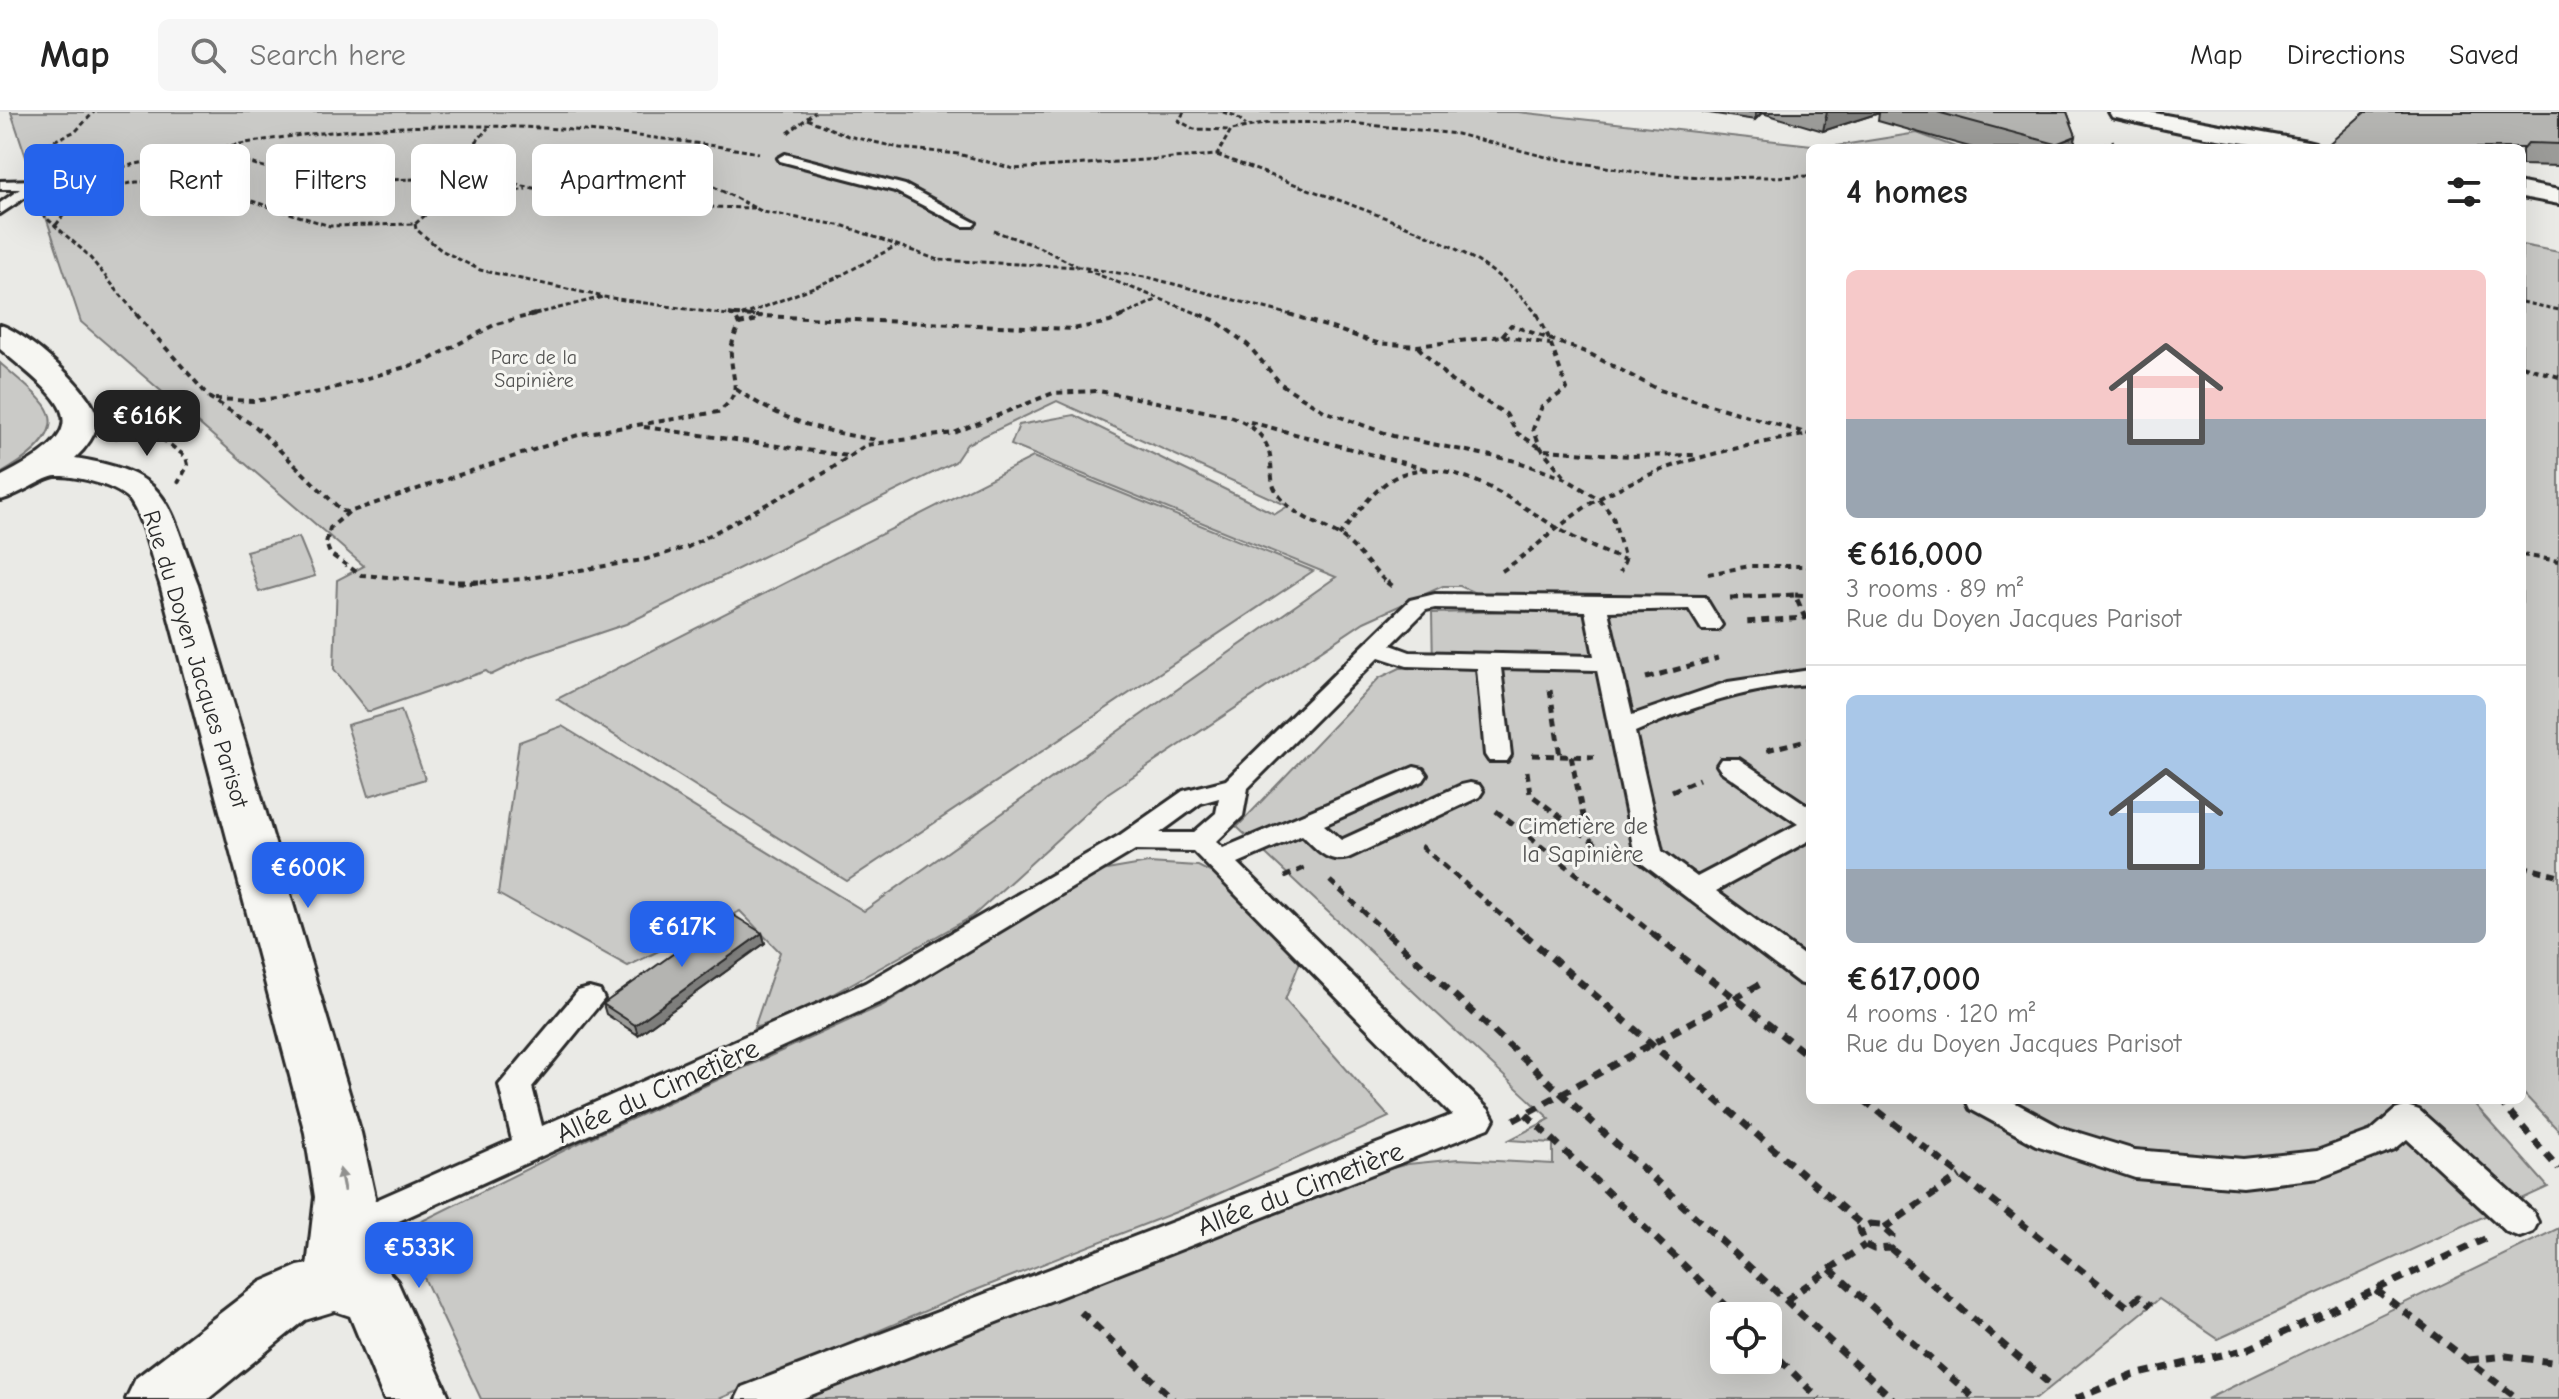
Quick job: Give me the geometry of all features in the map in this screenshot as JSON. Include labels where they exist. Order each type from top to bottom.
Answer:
[{"type":"street","points":[[2120,112],[2180,127],[2211,129],[2287,144]]},
{"type":"street","points":[[2136,112],[2211,129]]},
{"type":"street","points":[[2526,191],[2559,197]]},
{"type":"street","points":[[0,334],[78,405],[82,423],[76,436],[48,464],[0,490]]},
{"type":"street","name":"Rue du Doyen Jacques Parisot","points":[[48,464],[133,484],[148,500],[183,599],[333,1133],[345,1197],[340,1257]]},
{"type":"street","points":[[159,1399],[340,1257],[375,1300],[417,1399]]},
{"type":"lane","points":[[785,158],[900,188],[968,223]]},
{"type":"lane","points":[[0,185],[24,184]]},
{"type":"lane","points":[[0,210],[24,193]]},
{"type":"lane","points":[[1209,851],[1229,816],[1235,786],[1418,605],[1453,602],[1697,602],[1710,625]]},
{"type":"lane","points":[[1595,604],[1605,663],[1649,855],[1802,962]]},
{"type":"lane","points":[[1376,648],[1407,659],[1605,663]]},
{"type":"lane","points":[[1488,660],[1498,755]]},
{"type":"lane","points":[[1620,730],[1700,697],[1753,684],[1806,677]]},
{"type":"lane","points":[[1730,765],[1806,817]]},
{"type":"lane","points":[[1130,841],[1209,851],[1304,822],[1414,775]]},
{"type":"lane","name":"Allée du Cimetière","points":[[340,1257],[531,1147],[876,991],[1130,841],[1192,797],[1235,786]]},
{"type":"lane","points":[[1304,822],[1338,852],[1470,791]]},
{"type":"lane","points":[[1697,889],[1806,831]]},
{"type":"lane","name":"Allée du Cimetière","points":[[756,1399],[1477,1119],[1209,851]]},
{"type":"lane","points":[[531,1147],[515,1085],[589,999]]},
{"type":"lane","points":[[1989,1104],[2048,1136],[2135,1164],[2243,1173],[2319,1164],[2383,1140],[2407,1119],[2520,1222]]},
{"type":"path","points":[[815,112],[807,119],[848,136],[900,148],[958,154],[1014,169],[1182,160],[1217,155],[1365,209],[1449,244],[1522,297],[1533,309],[1546,335],[1567,389],[1542,406],[1533,429],[1542,449],[1566,479]]},
{"type":"path","points":[[1184,112],[1179,121],[1194,129],[1231,130],[1295,121],[1417,129],[1457,134],[1546,157],[1630,171],[1715,178],[1806,176]]},
{"type":"path","points":[[1223,112],[1236,116],[1246,126]]},
{"type":"path","points":[[473,144],[488,128]]},
{"type":"path","points":[[246,144],[345,131],[488,128],[629,134],[756,152]]},
{"type":"path","points":[[1217,155],[1231,130]]},
{"type":"path","points":[[2106,144],[2113,141]]},
{"type":"path","points":[[250,163],[315,182],[411,179]]},
{"type":"path","points":[[516,185],[530,188]]},
{"type":"path","points":[[713,187],[756,208]]},
{"type":"path","points":[[516,190],[530,188]]},
{"type":"path","points":[[250,201],[330,226],[415,224],[424,216]]},
{"type":"path","points":[[713,207],[756,208],[844,226],[938,260],[1079,267],[1151,278],[1267,307],[1377,343],[1417,346],[1502,336],[1550,344]]},
{"type":"path","points":[[63,216],[56,225],[87,254],[210,398],[256,427],[342,511],[349,512]]},
{"type":"path","points":[[734,315],[739,324],[730,351],[736,389],[730,403],[708,416],[581,434],[349,512],[330,528],[326,543],[330,554],[361,575],[473,583],[523,579],[675,553],[828,471],[866,445],[954,433],[1037,399],[1066,391],[1115,393],[1241,419],[1467,478],[1507,495],[1585,544],[1625,560],[1613,517],[1599,499],[1566,479],[1516,461],[1393,436],[1324,411],[1281,384],[1232,331],[1216,321],[1079,267],[1039,247],[968,223]]},
{"type":"path","points":[[415,224],[416,229],[441,250],[480,270],[604,297],[763,319],[979,323],[1073,329],[1110,322],[1157,299]]},
{"type":"path","points":[[741,316],[836,278],[897,245]]},
{"type":"path","points":[[210,398],[254,401],[320,392],[426,361],[496,324],[604,297]]},
{"type":"path","points":[[2526,303],[2559,310]]},
{"type":"path","points":[[739,324],[763,319]]},
{"type":"path","points":[[1502,336],[1511,325],[1546,335],[1622,368],[1659,390],[1806,433]]},
{"type":"path","points":[[1417,346],[1451,381],[1506,414],[1517,433],[1542,449],[1630,456],[1700,455],[1806,435]]},
{"type":"path","points":[[2526,367],[2559,377]]},
{"type":"path","points":[[736,389],[757,406],[788,421],[841,435],[886,442]]},
{"type":"path","points":[[1241,419],[1265,439],[1270,449],[1273,486],[1287,505],[1301,517],[1339,536],[1356,550],[1371,570],[1418,605]]},
{"type":"path","points":[[635,425],[849,456]]},
{"type":"path","points":[[1453,602],[1508,568],[1599,499],[1700,455]]},
{"type":"path","points":[[1339,536],[1396,477],[1412,471],[1433,471]]},
{"type":"path","points":[[2526,556],[2559,561]]},
{"type":"path","points":[[1795,595],[1806,614]]},
{"type":"path","points":[[1697,602],[1806,596]]},
{"type":"path","points":[[1710,625],[1806,618]]},
{"type":"path","points":[[1545,662],[1560,756]]},
{"type":"path","points":[[1571,756],[1587,837]]},
{"type":"path","points":[[1527,768],[1530,794],[1612,856],[1649,855]]},
{"type":"path","points":[[1470,791],[1806,1054]]},
{"type":"path","points":[[1396,825],[1863,1226]]},
{"type":"path","points":[[1250,892],[1338,852]]},
{"type":"path","points":[[1312,864],[1893,1399]]},
{"type":"path","points":[[2526,867],[2559,876]]},
{"type":"path","points":[[1722,1302],[1526,1114],[1802,962]]},
{"type":"path","points":[[1869,1104],[2128,1307],[2139,1297],[2151,1306]]},
{"type":"path","points":[[2502,1104],[2559,1169]]},
{"type":"path","points":[[1884,1228],[1960,1176]]},
{"type":"path","points":[[2075,1399],[2134,1375],[2248,1349],[2520,1222]]},
{"type":"path","points":[[1863,1226],[1870,1224],[1884,1228],[1893,1240],[1890,1248]]},
{"type":"path","points":[[1863,1226],[1859,1237],[1865,1245],[1875,1250],[1890,1248],[2052,1386]]},
{"type":"path","points":[[1786,1300],[1865,1245]]},
{"type":"path","points":[[1830,1269],[1975,1399]]},
{"type":"path","points":[[1051,1284],[1173,1399]]},
{"type":"path","points":[[2376,1290],[2518,1399]]},
{"type":"path","points":[[2468,1361],[2506,1356],[2559,1363]]},
{"type":"path","points":[[1782,1361],[1819,1399]]},
{"type":"green space","points":[[11,112],[1518,112],[1806,144],[1806,1104],[2475,1104],[2548,1187],[2218,1339],[2159,1299],[2036,1399],[795,1399],[1353,1178],[1408,1164],[1458,1159],[1553,1164],[1553,1143],[1509,1140],[1550,1119],[1237,827],[1379,678],[1400,668],[1433,667],[1432,613],[1515,611],[1460,586],[1443,586],[1364,622],[1108,793],[973,916],[797,1014],[754,1028],[780,952],[740,911],[628,966],[498,894],[519,742],[562,726],[864,911],[1336,577],[1011,445],[1019,425],[1074,415],[1275,514],[1288,506],[1057,401],[967,444],[955,462],[626,624],[528,657],[491,675],[486,671],[368,712],[334,669],[337,580],[364,566],[81,322],[46,216],[124,216],[124,144],[24,144],[24,151]]},
{"type":"green space","points":[[1917,133],[1947,144],[1849,144]]},
{"type":"green space","points":[[2526,246],[2559,252],[2559,1131],[2526,1096]]},
{"type":"green space","points":[[0,363],[41,401],[51,423],[35,450],[0,474]]},
{"type":"green space","points":[[1033,457],[1313,571],[847,881],[557,699]]},
{"type":"green space","points":[[299,537],[315,576],[259,592],[246,551]]},
{"type":"green space","points":[[401,710],[425,779],[369,796],[347,725]]},
{"type":"green space","points":[[1148,863],[1198,866],[1222,878],[1301,959],[1285,1000],[1389,1117],[1189,1207],[953,1299],[719,1399],[481,1399],[402,1231],[581,1142],[883,1005],[1095,872]]},
{"type":"green space","points":[[2559,1228],[2559,1399],[2207,1399]]},
{"type":"building","points":[[1937,112],[2067,112],[2076,136],[2056,144]]},
{"type":"building","points":[[2365,112],[2559,112],[2559,144],[2329,144]]},
{"type":"building","points":[[730,913],[762,933],[635,1025],[603,1004]]},
{"type":"park label","name":"Parc de la Sapinière","points":[[534,368]]},
{"type":"park label","name":"Cimetière de la Sapinière","points":[[1583,840]]}]
